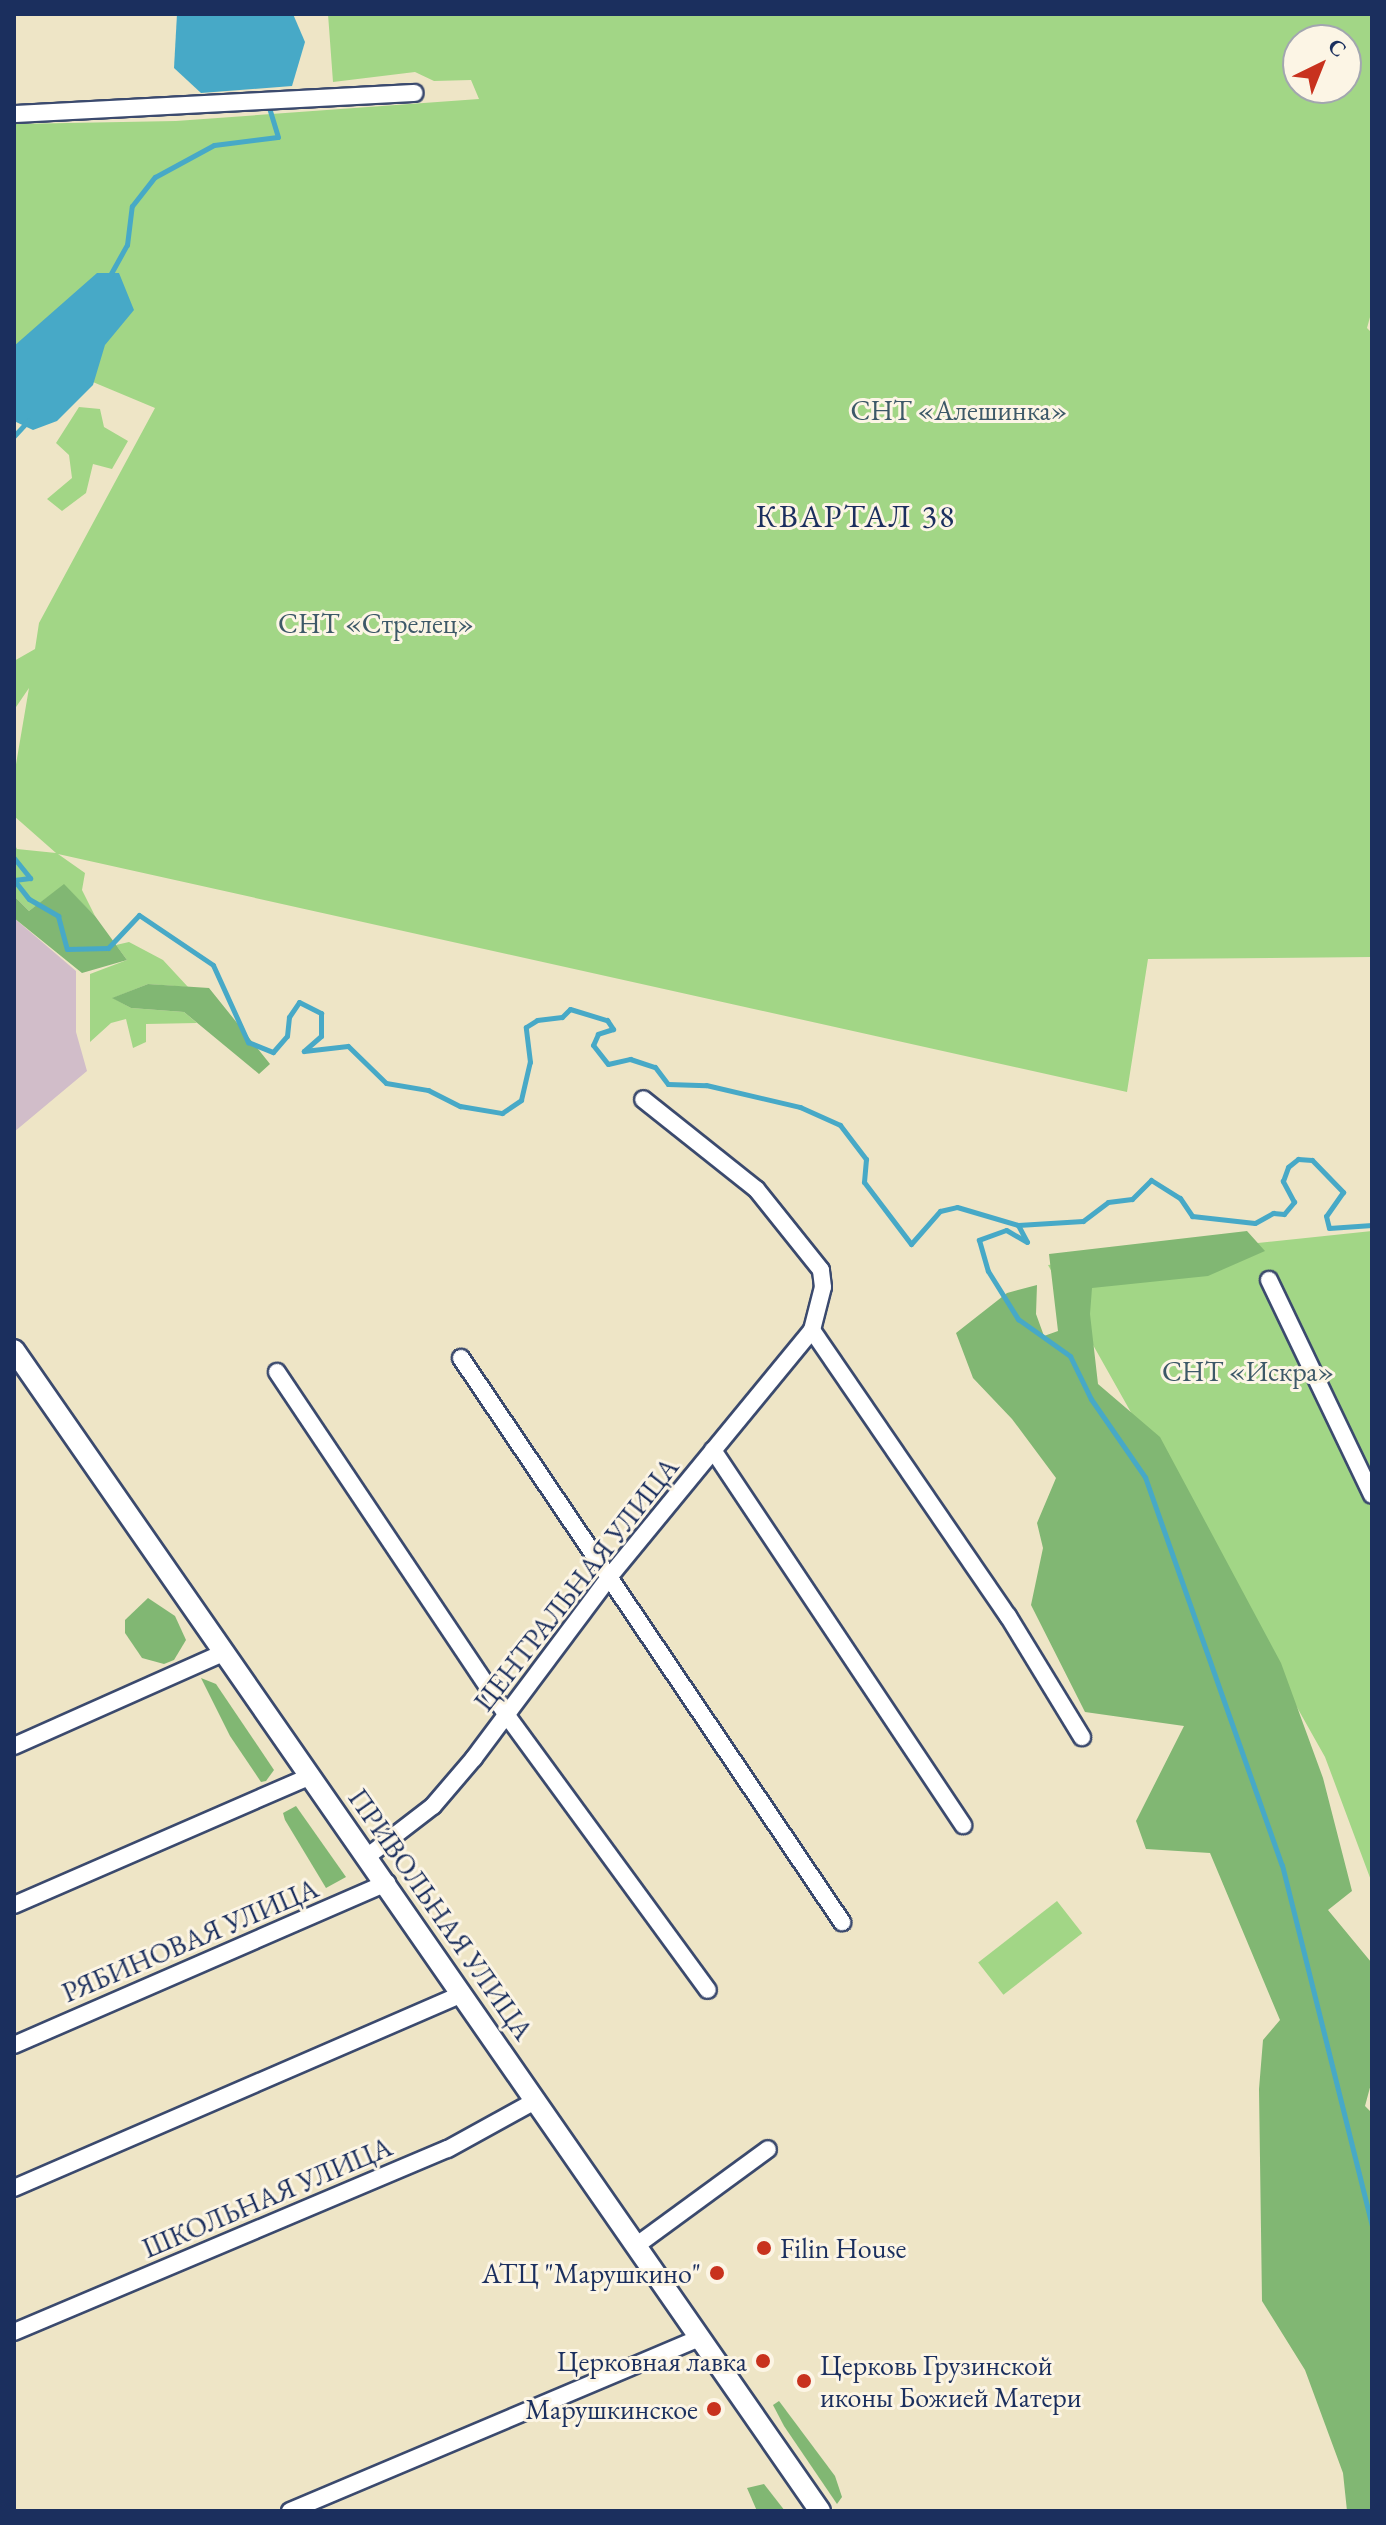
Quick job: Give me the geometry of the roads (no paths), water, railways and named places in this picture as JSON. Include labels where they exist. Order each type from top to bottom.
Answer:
[{"type":"street","points":[[14,114],[414,93]]},
{"type":"street","points":[[643,1099],[756,1189],[821,1270],[823,1287],[812,1330],[1008,1616],[1082,1737]]},
{"type":"street","points":[[1269,1280],[1372,1495]]},
{"type":"street","name":"ЦЕНТРАЛЬНАЯ УЛИЦА","points":[[368,1856],[433,1806],[508,1717],[610,1576],[812,1330]]},
{"type":"street","name":"ПРИВОЛЬНАЯ УЛИЦА","points":[[14,1350],[223,1653],[387,1883],[820,2511]]},
{"type":"street","points":[[461,1358],[842,1922]]},
{"type":"street","points":[[277,1372],[508,1717],[708,1990]]},
{"type":"street","points":[[713,1450],[963,1825]]},
{"type":"street","points":[[14,1746],[223,1653]]},
{"type":"street","points":[[14,1905],[311,1776]]},
{"type":"street","name":"РЯБИНОВАЯ УЛИЦА","points":[[14,2045],[387,1883]]},
{"type":"street","points":[[14,2188],[462,1994]]},
{"type":"street","name":"ШКОЛЬНАЯ УЛИЦА","points":[[14,2332],[448,2149],[535,2101]]},
{"type":"street","points":[[637,2245],[768,2149]]},
{"type":"street","points":[[290,2511],[701,2337]]},
{"type":"water","points":[[177,14],[293,14],[305,42],[292,86],[201,93],[174,68]]},
{"type":"water","points":[[97,273],[119,273],[134,310],[105,345],[93,385],[57,421],[33,430],[14,421],[14,346]]},
{"type":"waterway","points":[[109,277],[127,245],[132,206],[155,177],[214,145],[278,137],[269,108]]},
{"type":"waterway","points":[[14,436],[28,421]]},
{"type":"waterway","points":[[14,858],[30,878],[14,880]]},
{"type":"waterway","points":[[14,880],[29,899],[58,916],[67,949],[108,948],[139,915],[213,965],[248,1042],[273,1052],[287,1036],[289,1017],[299,1002],[321,1013],[321,1036],[304,1051],[348,1046],[386,1083],[428,1090],[460,1106],[502,1113],[521,1100],[530,1062],[526,1027],[537,1020],[562,1017],[570,1009],[607,1020],[613,1029],[598,1034],[593,1045],[608,1064],[630,1059],[655,1067],[668,1084],[706,1085],[800,1107],[840,1125],[866,1159],[864,1182],[911,1244],[940,1211],[957,1207],[1018,1225],[1083,1221],[1108,1202],[1132,1199],[1151,1180],[1180,1198],[1192,1216],[1255,1223],[1273,1213],[1284,1214],[1294,1202],[1283,1181],[1288,1167],[1298,1159],[1312,1160],[1343,1192],[1326,1216],[1329,1228],[1372,1225]]},
{"type":"waterway","points":[[1018,1225],[1027,1242],[1006,1230],[979,1240],[988,1271],[1018,1319],[1070,1356],[1091,1399],[1145,1477],[1282,1865],[1372,2226]]},
{"type":"place","name":"Filin House","points":[[764,2248]]},
{"type":"place","name":"АТЦ \"Марушкино\"","points":[[717,2273]]},
{"type":"place","name":"Церковная лавка","points":[[763,2361]]},
{"type":"place","name":"Церковь Грузинской иконы Божией Матери","points":[[804,2381]]},
{"type":"place","name":"Марушкинское","points":[[714,2409]]},
{"type":"district","name":"КВАРТАЛ 38","points":[[856,516]]},
{"type":"park label","name":"СНТ «Алешинка»","points":[[959,410]]},
{"type":"park label","name":"СНТ «Стрелец»","points":[[376,623]]},
{"type":"park label","name":"СНТ «Искра»","points":[[1248,1371]]}]
